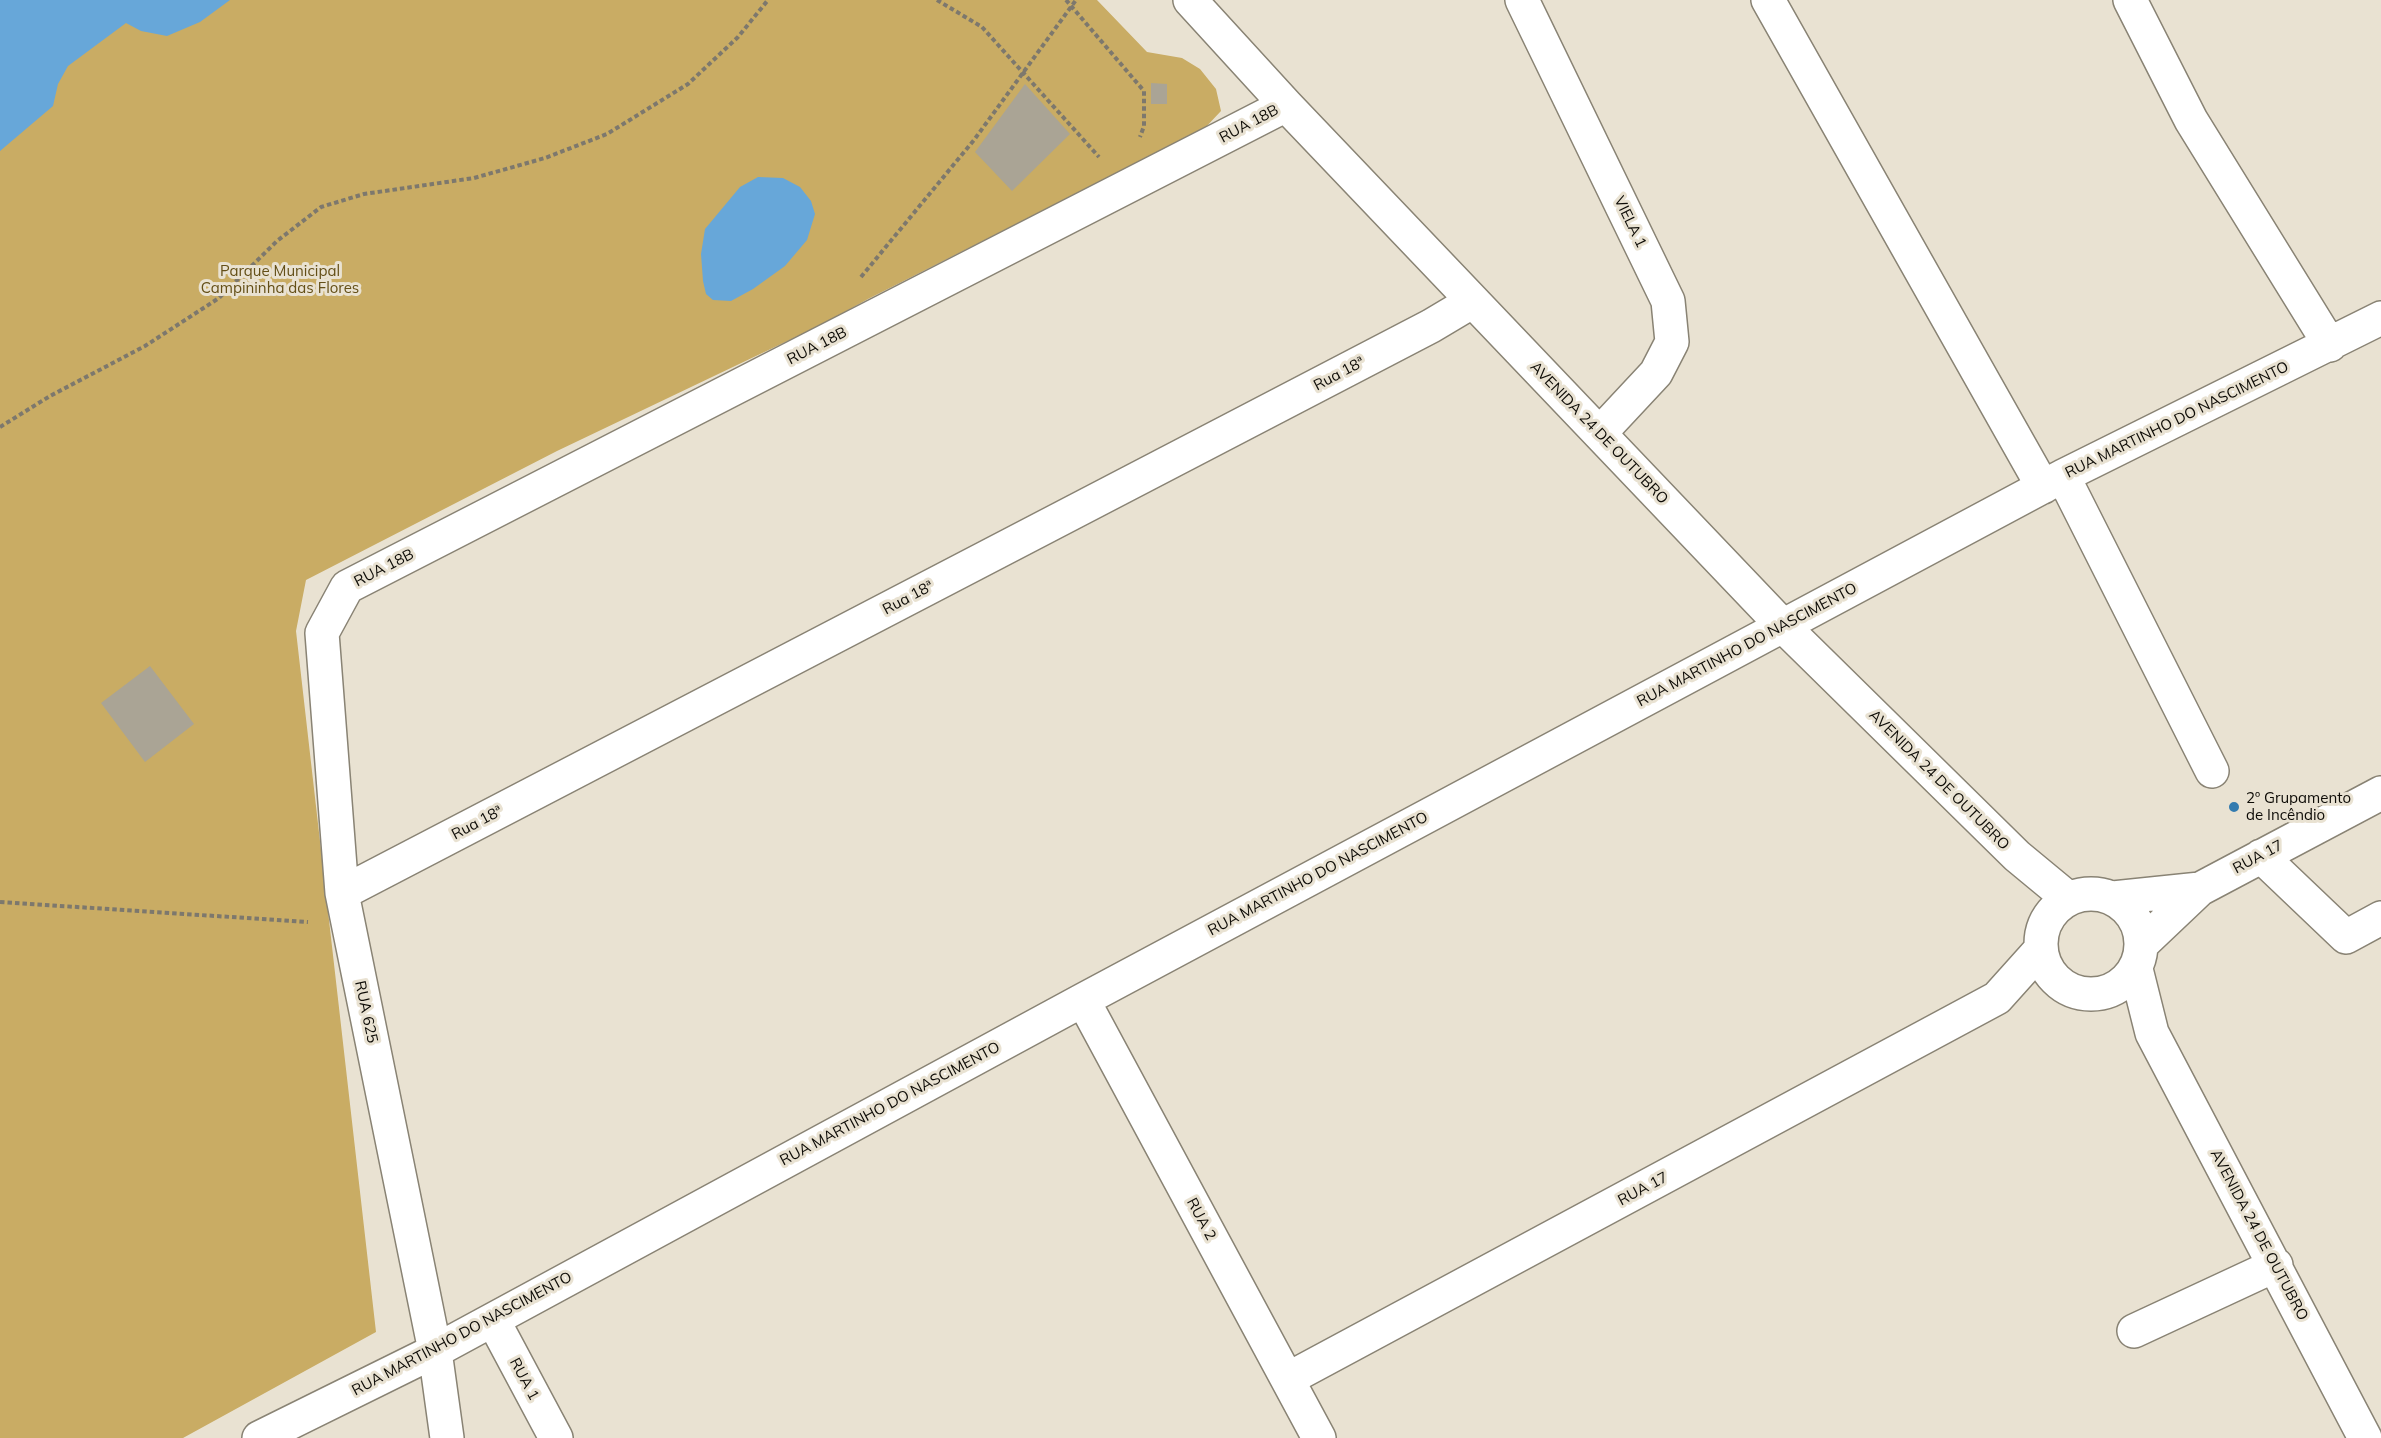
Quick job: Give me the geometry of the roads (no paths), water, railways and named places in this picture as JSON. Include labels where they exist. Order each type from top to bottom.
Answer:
[{"type":"street","name":"AVENIDA 24 DE OUTUBRO","points":[[1190,0],[1286,105],[1782,625],[2017,856],[2052,923]]},
{"type":"street","name":"VIELA 1","points":[[1522,0],[1668,301],[1672,342],[1656,373],[1600,433]]},
{"type":"street","points":[[1768,0],[2018,439],[2053,482],[2212,771]]},
{"type":"street","points":[[2130,0],[2191,120],[2330,345]]},
{"type":"street","name":"RUA 18B","points":[[347,587],[1286,105]]},
{"type":"street","name":"Rua 18ª","points":[[342,893],[1431,326],[1473,301]]},
{"type":"street","name":"RUA MARTINHO DO NASCIMENTO","points":[[259,1438],[435,1351],[1782,625],[2053,482],[2381,318]]},
{"type":"street","name":"RUA 625","points":[[347,587],[322,633],[342,893],[435,1351],[447,1438]]},
{"type":"street","name":"RUA 17","points":[[2139,956],[2200,889],[2381,793]]},
{"type":"street","points":[[2261,856],[2346,937],[2381,918]]},
{"type":"street","name":"RUA 17","points":[[2113,898],[2200,889]]},
{"type":"street","points":[[2091,894],[2113,898],[2134,917],[2139,956],[2122,984],[2103,993],[2085,994],[2067,988],[2049,972],[2052,923],[2091,894]]},
{"type":"street","name":"RUA 17","points":[[1997,998],[2052,923]]},
{"type":"street","name":"AVENIDA 24 DE OUTUBRO","points":[[2139,956],[2152,1033],[2365,1438]]},
{"type":"street","name":"RUA 17","points":[[1288,1379],[1997,998],[2067,988]]},
{"type":"street","name":"AVENIDA 24 DE OUTUBRO","points":[[2103,993],[2152,1033]]},
{"type":"street","name":"RUA 2","points":[[1083,1000],[1319,1438]]},
{"type":"street","points":[[2134,1331],[2276,1265]]},
{"type":"street","name":"RUA 1","points":[[493,1320],[556,1438]]},
{"type":"water","points":[[0,0],[230,0],[200,22],[167,36],[141,31],[126,23],[68,66],[58,84],[53,106],[0,151]]},
{"type":"water","points":[[758,177],[783,178],[800,187],[811,201],[815,214],[807,240],[785,266],[753,289],[731,301],[713,300],[706,294],[703,281],[701,254],[705,229],[740,187]]},
{"type":"place","name":"2º Grupamento de Incêndio","points":[[2234,807]]},
{"type":"park label","name":"Parque Municipal Campininha das Flores","points":[[280,280]]}]
